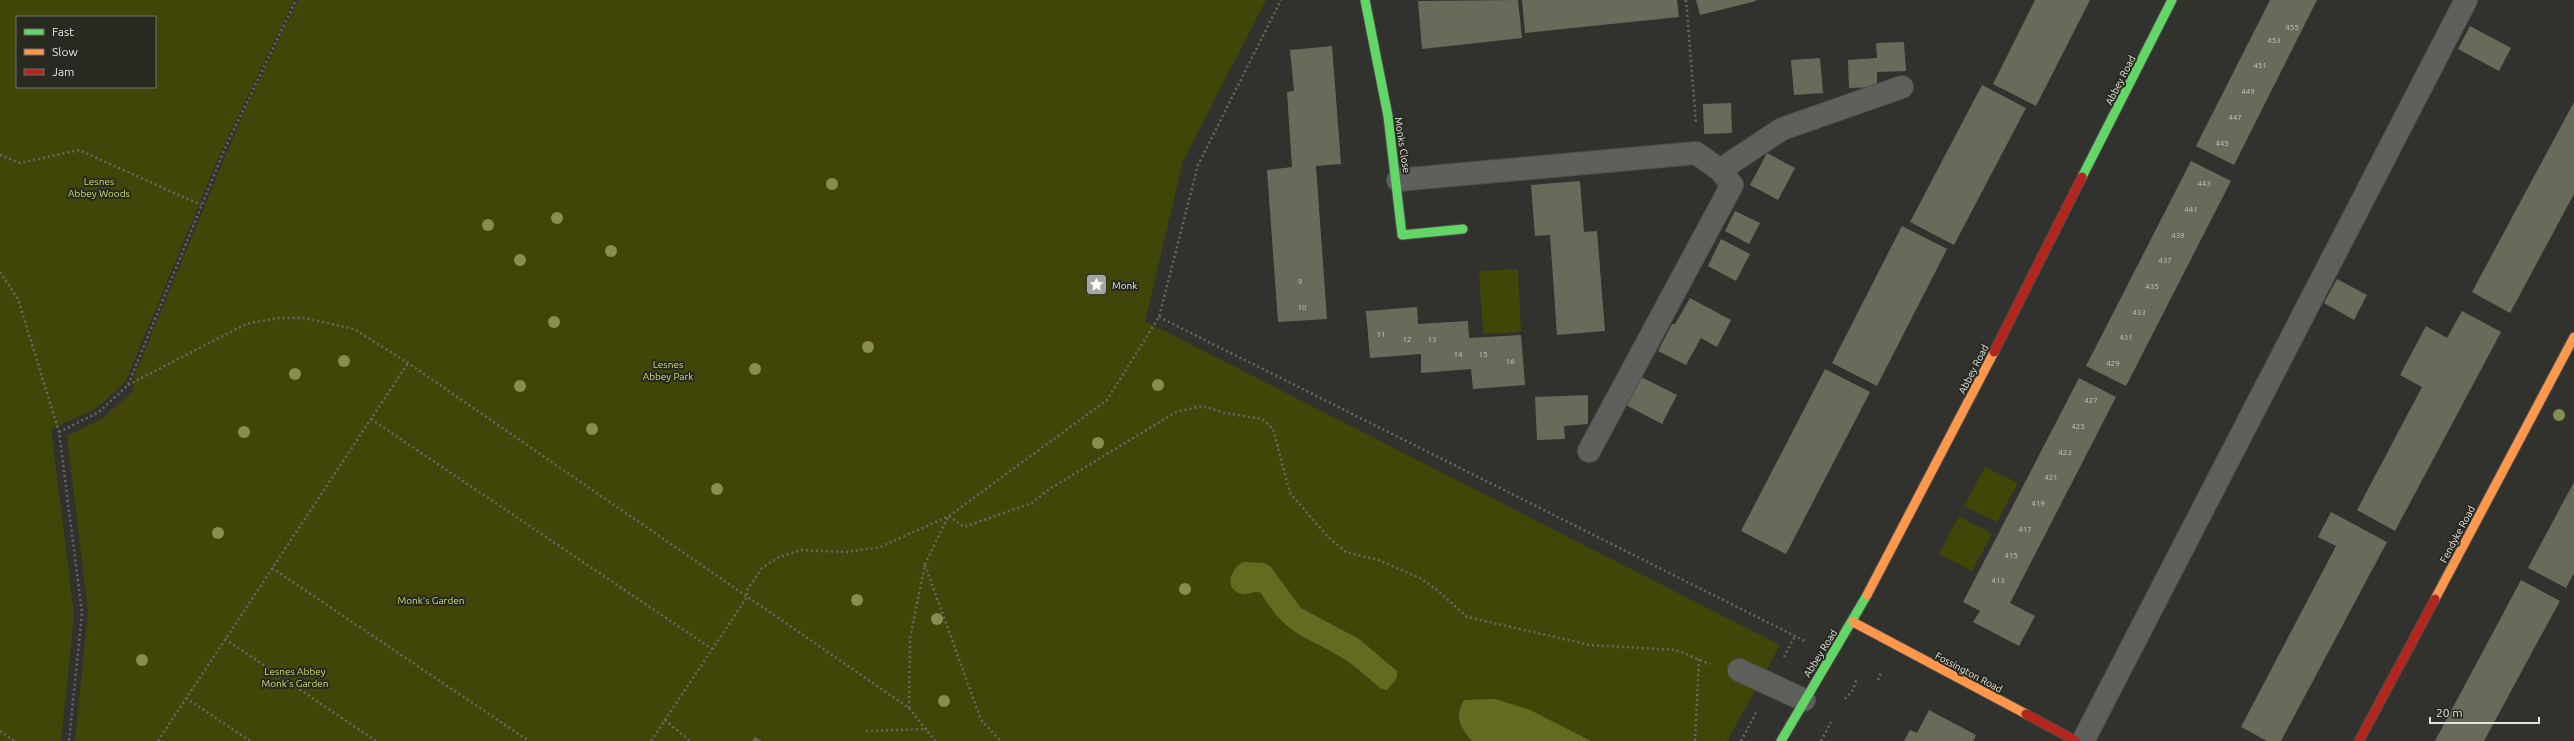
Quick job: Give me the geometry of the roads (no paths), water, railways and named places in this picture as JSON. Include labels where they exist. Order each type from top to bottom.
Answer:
[{"type":"street","name":"Monks Close","points":[[1365,0],[1379,56],[1398,180],[1402,235],[1463,229]]},
{"type":"street","name":"Abbey Road","points":[[1781,741],[1804,700],[1852,622],[1966,407],[2172,0]]},
{"type":"street","name":"Fendyke Road","points":[[2359,741],[2574,337]]},
{"type":"street","name":"Fossington Road","points":[[1852,622],[2076,741]]},
{"type":"lane","points":[[2083,741],[2466,0]]},
{"type":"lane","points":[[1720,170],[1782,129],[1902,87]]},
{"type":"lane","points":[[1398,180],[1696,153],[1720,170],[1732,185],[1589,451]]},
{"type":"lane","points":[[1744,674],[1804,700]]},
{"type":"place","name":"Monk","points":[[1097,285]]},
{"type":"park label","name":"Lesnes Abbey Woods","points":[[99,186]]},
{"type":"park label","name":"Lesnes Abbey Park","points":[[668,370]]},
{"type":"park label","name":"Monk's Garden","points":[[431,600]]},
{"type":"park label","name":"Lesnes Abbey Monk's Garden","points":[[295,676]]}]
